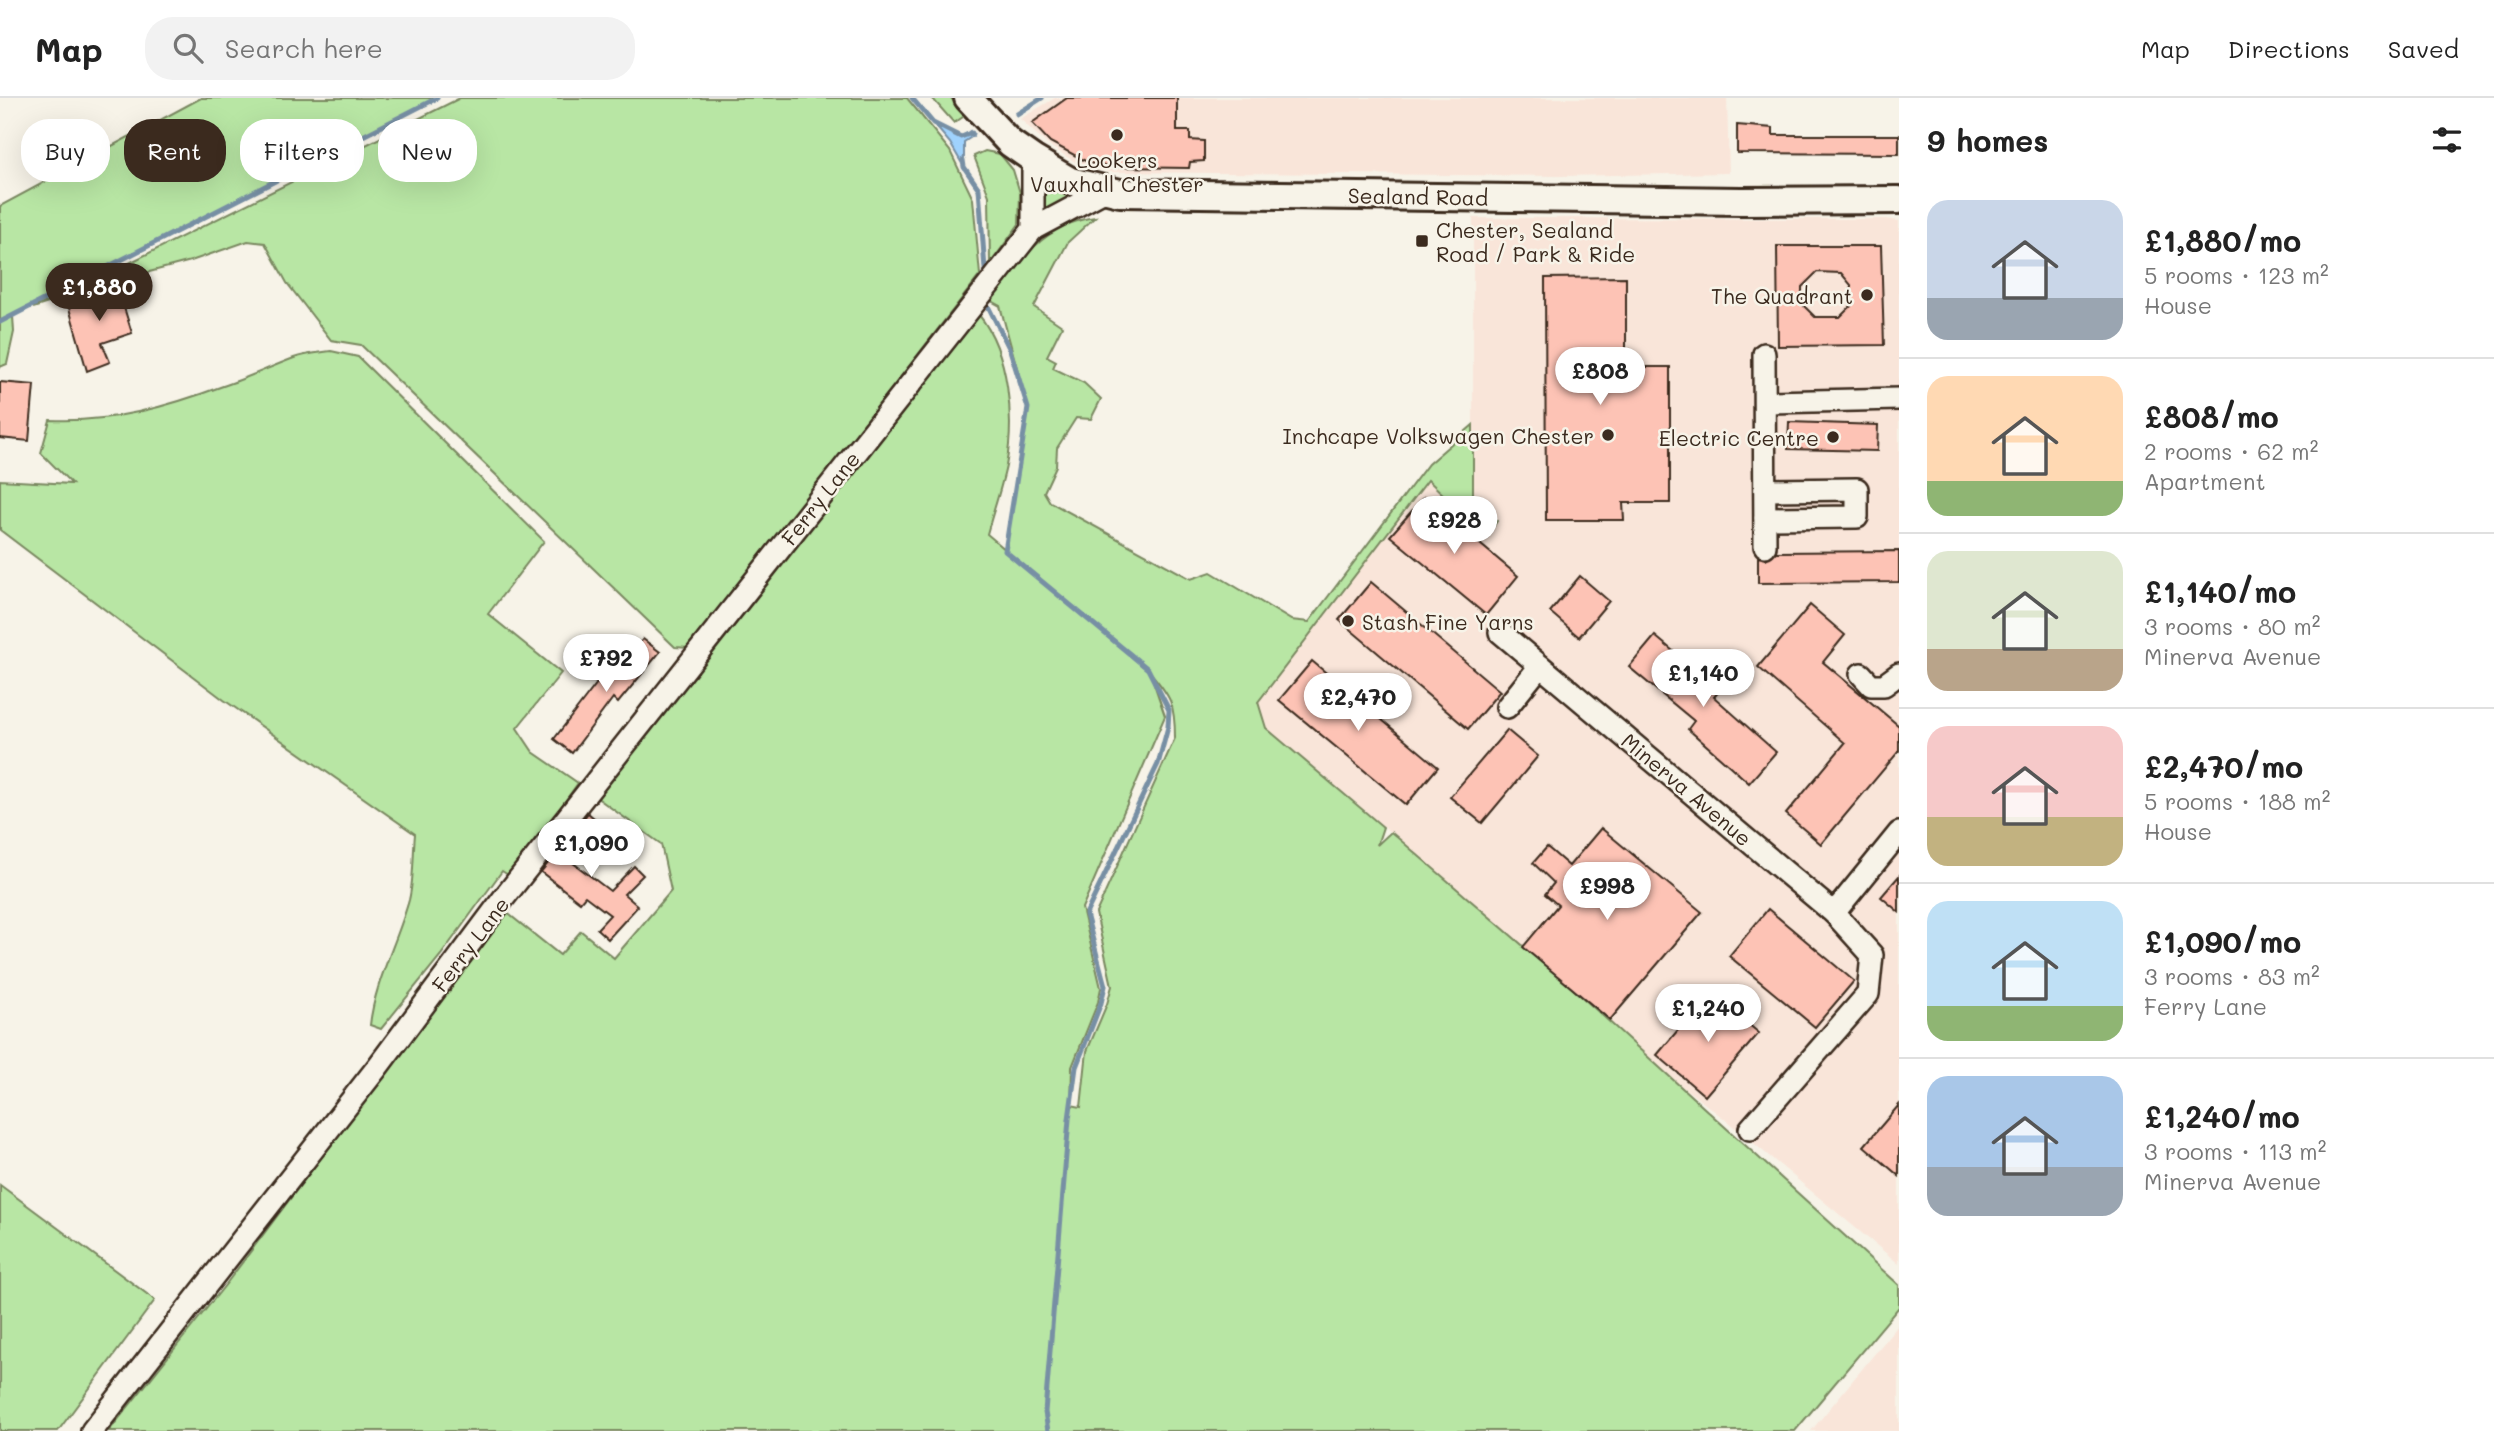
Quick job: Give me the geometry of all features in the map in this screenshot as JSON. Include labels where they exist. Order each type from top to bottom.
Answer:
[{"type":"main road","name":"Sealand Road","points":[[968,98],[1010,143],[1033,159],[1070,181],[1120,193],[1741,201],[1899,200]]},
{"type":"street","points":[[1033,159],[1033,229]]},
{"type":"street","name":"Ferry Lane","points":[[92,1431],[376,1069],[503,899],[1033,229],[1106,190]]},
{"type":"street","points":[[1764,354],[1765,546]]},
{"type":"street","points":[[1765,402],[1899,399]]},
{"type":"street","points":[[1765,490],[1857,489],[1857,517],[1765,518]]},
{"type":"street","name":"Minerva Avenue","points":[[1500,632],[1834,913],[1872,955],[1868,995],[1750,1129]]},
{"type":"street","points":[[1507,707],[1540,666]]},
{"type":"street","points":[[1861,674],[1871,685],[1884,685],[1899,674]]},
{"type":"street","points":[[1834,913],[1899,833]]},
{"type":"shaded area","points":[[1055,98],[1727,98],[1729,173],[1559,176],[1108,172],[1077,163],[1048,145],[1020,119]]},
{"type":"shaded area","points":[[1473,218],[1899,221],[1899,1264],[1722,1117],[1615,1035],[1408,847],[1266,729],[1257,703],[1429,479],[1487,535],[1496,521],[1473,500]]},
{"type":"shaded area","points":[[1899,1324],[1899,1431],[1811,1431],[1891,1334]]},
{"type":"green space","points":[[201,98],[437,98],[396,119],[378,119],[378,128],[364,136],[364,119],[240,119],[240,182],[274,182],[13,316],[14,332],[7,364],[0,367],[0,206],[45,182],[110,182],[110,147],[124,139],[124,182],[226,182],[226,119],[162,119]]},
{"type":"green space","points":[[460,98],[907,98],[950,151],[973,199],[980,275],[689,648],[675,647],[361,345],[331,340],[287,283],[265,243],[248,241],[191,261],[115,281],[33,308],[83,286],[292,182],[364,182],[364,146],[378,139],[378,182],[477,182],[477,119],[418,119]]},
{"type":"green space","points":[[932,98],[951,98],[966,115],[954,123]]},
{"type":"green space","points":[[985,151],[1000,154],[1013,170],[1020,193],[1019,224],[990,264],[989,196],[974,156]]},
{"type":"green space","points":[[1046,181],[1069,191],[1071,200],[1049,211],[1040,207],[1039,184]]},
{"type":"green space","points":[[1095,217],[1068,242],[1034,307],[1062,326],[1047,356],[1056,361],[1053,368],[1084,383],[1101,399],[1091,419],[1076,418],[1057,448],[1056,466],[1044,492],[1050,502],[1191,579],[1211,572],[1291,620],[1309,622],[1428,464],[1473,425],[1473,501],[1497,521],[1487,536],[1428,480],[1258,702],[1266,728],[1383,827],[1377,845],[1391,832],[1571,987],[1899,1285],[1899,1307],[1795,1431],[109,1431],[226,1284],[506,912],[560,955],[581,931],[614,958],[671,891],[661,844],[596,797],[979,315],[997,348],[1007,387],[1009,448],[987,534],[1006,550],[1028,408],[1000,306],[991,301],[1034,247],[1061,227]],"holes":[[[1150,672],[1167,695],[1173,709],[1175,738],[1096,913],[1112,986],[1087,1051],[1081,1107],[1071,1105],[1072,1067],[1101,988],[1082,908],[1165,716]]]},
{"type":"green space","points":[[331,351],[358,357],[544,541],[488,614],[561,673],[517,728],[533,752],[578,783],[511,877],[502,871],[441,955],[381,1029],[370,1025],[381,977],[409,900],[415,834],[224,700],[0,530],[0,480],[72,484],[41,453],[50,420],[94,419],[159,407],[202,394],[294,358]]},
{"type":"green space","points":[[0,1185],[155,1300],[58,1431],[0,1431]]},
{"type":"water","points":[[933,123],[961,137],[970,131],[973,136],[964,142],[964,167],[950,143]]},
{"type":"building","name":"Lookers Vauxhall Chester","points":[[1067,98],[1177,98],[1177,131],[1190,131],[1190,140],[1204,141],[1204,161],[1190,162],[1189,168],[1117,167],[1089,163],[1050,142],[1032,123]]},
{"type":"building","points":[[1737,125],[1773,128],[1773,135],[1899,135],[1899,154],[1737,153]]},
{"type":"building","name":"The Quadrant","points":[[1777,246],[1881,246],[1884,345],[1778,346]],"holes":[[[1817,272],[1841,273],[1851,285],[1851,306],[1840,317],[1815,317],[1802,304],[1802,287]]]},
{"type":"building","name":"Inchcape Volkswagen Chester","points":[[1626,277],[1626,367],[1670,367],[1670,503],[1623,503],[1624,520],[1546,520],[1545,278]]},
{"type":"building","points":[[117,285],[132,333],[102,343],[110,362],[87,371],[67,301]]},
{"type":"building","points":[[0,382],[34,385],[29,441],[0,438]]},
{"type":"building","name":"Electric Centre","points":[[1789,422],[1878,425],[1877,451],[1788,449]]},
{"type":"building","points":[[1424,497],[1518,576],[1486,615],[1390,536]]},
{"type":"building","points":[[1899,551],[1899,582],[1758,583],[1758,557],[1766,559],[1776,552]]},
{"type":"building","points":[[1580,576],[1609,601],[1579,637],[1550,612]]},
{"type":"building","points":[[1371,582],[1500,691],[1468,729],[1339,620]]},
{"type":"building","points":[[1810,605],[1845,635],[1823,662],[1899,726],[1899,751],[1821,844],[1786,814],[1845,743],[1758,667]]},
{"type":"building","points":[[1655,636],[1720,690],[1714,697],[1776,752],[1749,783],[1688,729],[1694,721],[1629,667]]},
{"type":"building","points":[[643,639],[660,652],[618,703],[613,698],[572,753],[554,739],[597,683],[593,680],[610,662],[619,669]]},
{"type":"building","points":[[1312,661],[1438,767],[1406,805],[1279,700]]},
{"type":"building","points":[[1507,730],[1538,756],[1482,823],[1450,797]]},
{"type":"building","points":[[588,813],[601,824],[572,862],[610,891],[634,866],[643,875],[624,894],[638,906],[608,939],[597,929],[610,915],[585,896],[580,902],[541,872]]},
{"type":"building","points":[[1601,828],[1702,912],[1610,1020],[1523,947],[1558,905],[1545,894],[1554,883],[1533,863],[1547,847],[1569,866]]},
{"type":"building","points":[[1899,876],[1899,912],[1881,897]]},
{"type":"building","points":[[1768,909],[1854,981],[1815,1027],[1729,956]]},
{"type":"building","points":[[1710,992],[1759,1033],[1705,1096],[1657,1055]]},
{"type":"building","points":[[1899,1105],[1899,1176],[1864,1146]]},
{"type":"waterway","points":[[0,322],[437,98]]},
{"type":"waterway","points":[[912,98],[933,123],[961,137],[972,133]]},
{"type":"waterway","points":[[1017,114],[1042,98]]},
{"type":"waterway","points":[[963,160],[964,167],[979,189],[985,269]]},
{"type":"waterway","points":[[988,306],[1010,350],[1028,408],[1005,551],[1148,669],[1169,710],[1168,727],[1158,764],[1086,914],[1105,986],[1076,1067],[1069,1119],[1045,1412],[1048,1431]]},
{"type":"place","name":"Lookers Vauxhall Chester","points":[[1117,135]]},
{"type":"place","name":"Chester, Sealand Road / Park & Ride","points":[[1422,241]]},
{"type":"place","name":"The Quadrant","points":[[1867,295]]},
{"type":"place","name":"Inchcape Volkswagen Chester","points":[[1608,435]]},
{"type":"place","name":"Electric Centre","points":[[1833,437]]},
{"type":"place","name":"Stash Fine Yarns","points":[[1348,621]]}]
